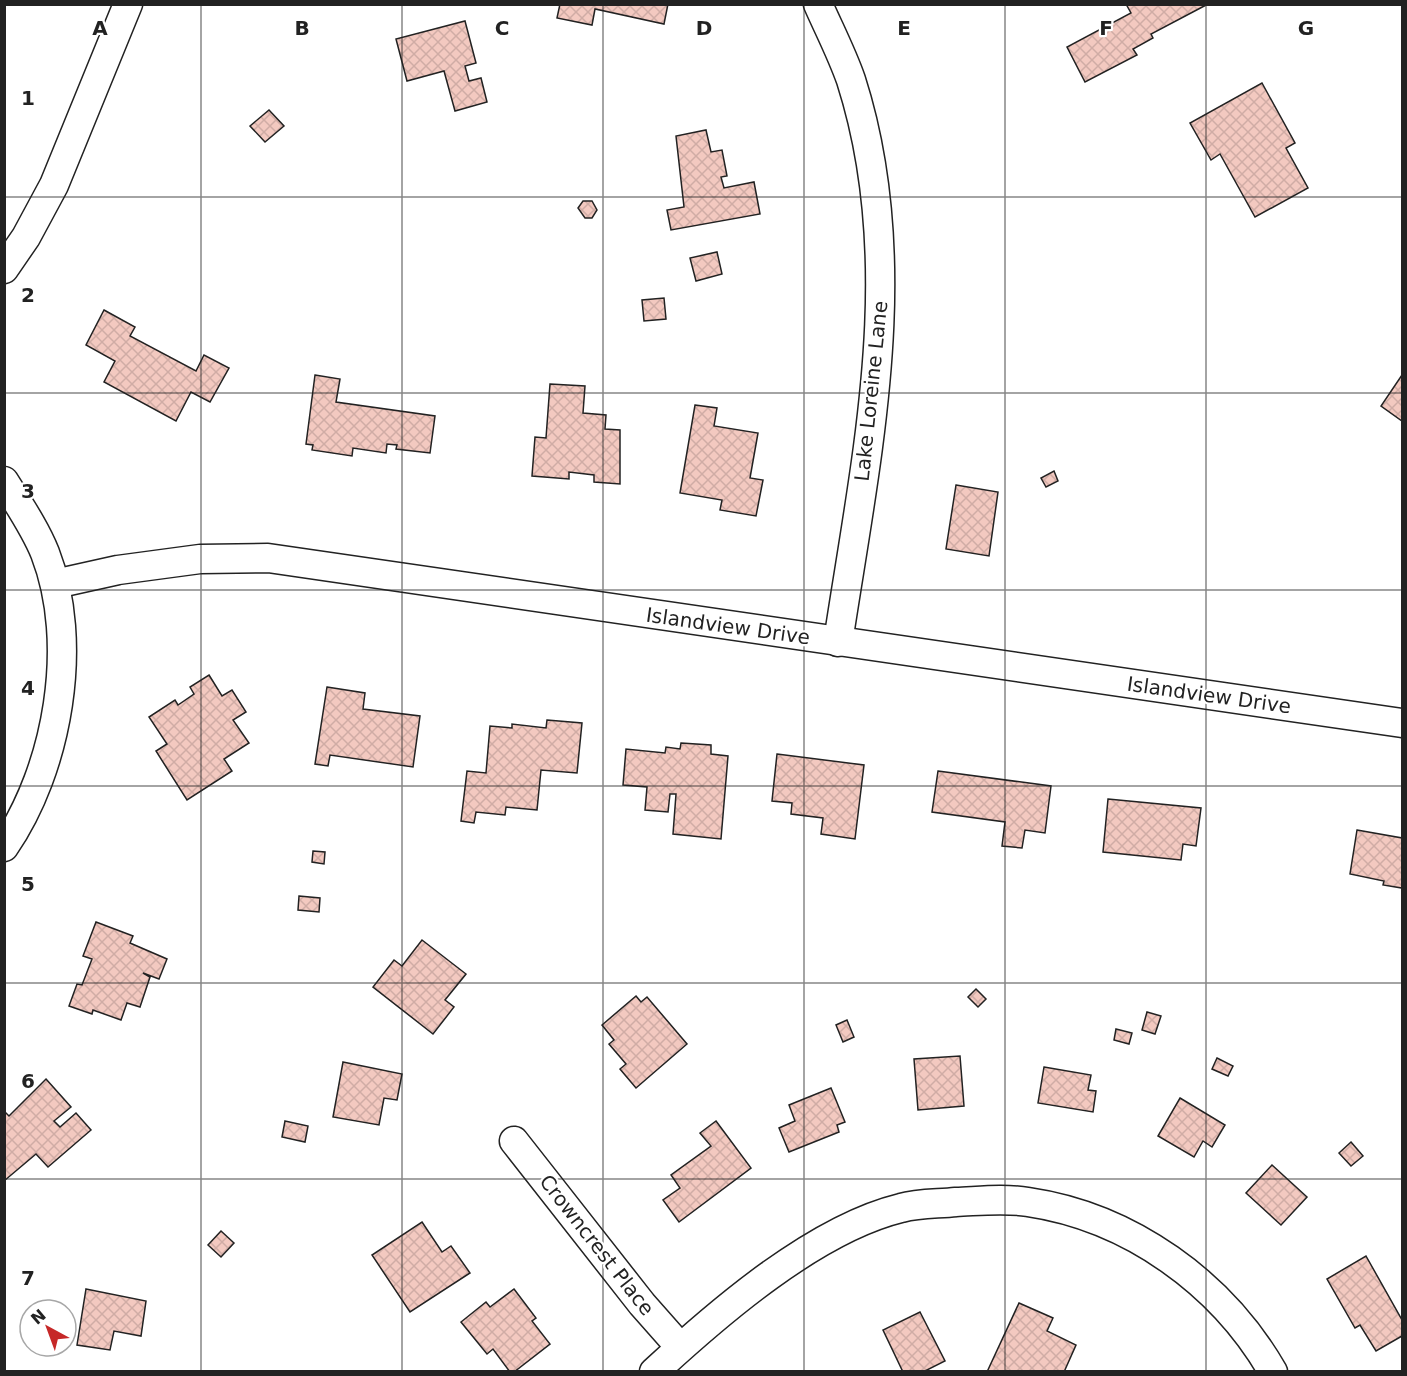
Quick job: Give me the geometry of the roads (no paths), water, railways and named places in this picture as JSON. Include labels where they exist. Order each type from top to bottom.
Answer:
[{"type":"street","points":[[4,269],[26,237],[54,185],[128,4]]},
{"type":"street","name":"Lake Loreine Lane","points":[[818,4],[851,80],[870,164],[878,213],[882,271],[879,352],[838,642]]},
{"type":"street","points":[[4,481],[36,534],[55,585],[61,621],[61,654],[55,718],[48,756],[30,802],[4,847]]},
{"type":"street","name":"Islandview Drive","points":[[55,585],[118,570],[200,558],[268,558],[1402,723]]},
{"type":"street","name":"Crowncrest Place","points":[[514,1141],[642,1304],[680,1347]]},
{"type":"street","points":[[654,1371],[680,1347],[777,1270],[841,1232],[901,1208],[1002,1199],[1070,1211],[1102,1222],[1163,1254],[1221,1302],[1259,1349],[1273,1371]]}]
